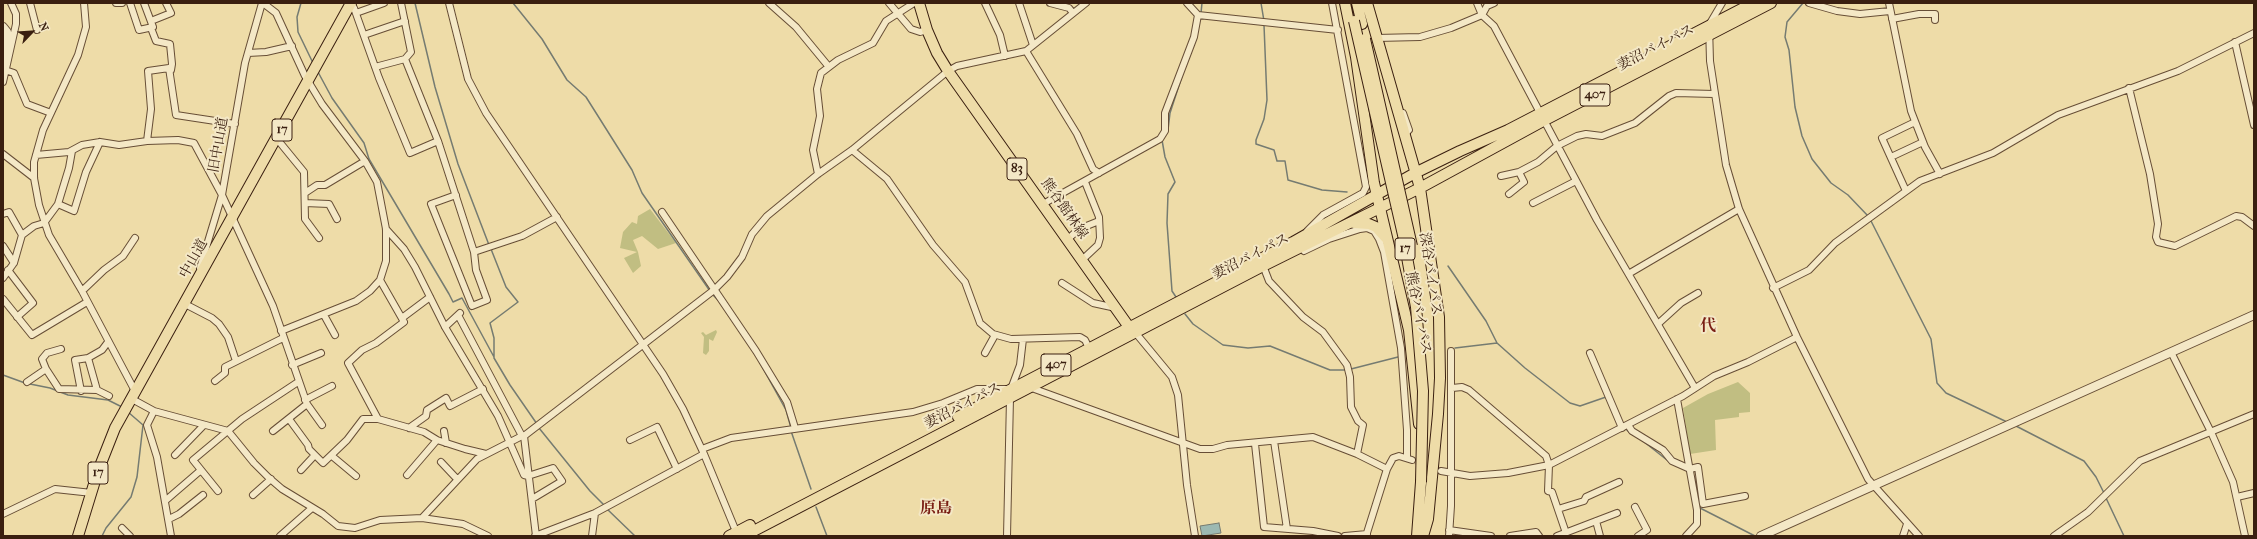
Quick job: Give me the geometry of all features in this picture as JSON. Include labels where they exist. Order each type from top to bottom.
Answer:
[{"type":"main road","name":"中山道","points":[[80,535],[108,443],[277,140],[351,3]]},
{"type":"main road","name":"熊谷館林線","points":[[919,3],[927,30],[937,53],[948,71],[1133,330]]},
{"type":"main road","name":"熊谷バイパス","points":[[1345,3],[1356,57],[1371,167],[1409,330],[1424,482],[1423,536]]},
{"type":"main road","name":"深谷バイパス","points":[[1349,3],[1358,22]]},
{"type":"main road","name":"深谷バイパス","points":[[1357,3],[1358,22],[1403,235],[1416,307],[1423,391],[1424,482]]},
{"type":"main road","name":"17","points":[[1368,3],[1376,38],[1420,188],[1439,317],[1440,378],[1428,519],[1423,536]]},
{"type":"main road","name":"妻沼バイパス","points":[[1262,263],[1292,252],[1420,188],[1541,118],[1753,3]]},
{"type":"main road","name":"妻沼バイパス","points":[[1013,394],[1030,387],[1133,330],[1262,263],[1302,237],[1416,173],[1460,151],[1508,130],[1541,118],[1708,37],[1771,3]]},
{"type":"main road","points":[[1351,223],[1369,224],[1376,227],[1389,242]]},
{"type":"main road","name":"妻沼バイパス","points":[[735,535],[1013,394],[1089,348],[1133,330]]},
{"type":"main road","name":"熊谷バイパス","points":[[1417,536],[1424,482]]},
{"type":"street","points":[[3,82],[16,24],[16,14],[11,3]]},
{"type":"street","points":[[30,3],[37,30]]},
{"type":"street","points":[[84,3],[86,27],[78,55],[51,113],[36,155],[34,178],[44,223],[82,291],[108,342],[130,403],[228,431],[254,462],[271,479],[338,526],[355,528],[380,520],[422,518],[463,524],[488,536]]},
{"type":"street","points":[[116,3],[122,3]]},
{"type":"street","points":[[130,3],[139,30],[171,13],[166,3]]},
{"type":"street","points":[[144,3],[156,41],[170,44],[176,115],[235,124]]},
{"type":"street","points":[[263,3],[276,13],[292,46],[313,72],[322,104],[365,161],[377,182],[386,229],[386,262],[380,280],[356,301],[281,331]]},
{"type":"street","name":"旧中山道","points":[[193,290],[222,194],[248,53],[263,3]]},
{"type":"street","points":[[351,3],[410,153],[438,141]]},
{"type":"street","points":[[356,13],[384,3]]},
{"type":"street","points":[[375,67],[405,59],[411,52],[401,3]]},
{"type":"street","points":[[449,3],[468,79],[486,113],[644,344],[683,409],[703,452],[735,529],[735,535]]},
{"type":"street","points":[[769,3],[796,27],[829,67]]},
{"type":"street","points":[[889,3],[911,29],[920,32],[927,30]]},
{"type":"street","points":[[818,174],[813,150],[820,116],[817,89],[821,73],[873,43],[886,21],[914,3]]},
{"type":"street","points":[[985,3],[1000,35],[1005,56]]},
{"type":"street","points":[[1019,3],[1033,45]]},
{"type":"street","points":[[1054,3],[1069,8],[1073,13]]},
{"type":"street","points":[[422,518],[477,459],[523,436],[535,428],[714,289],[727,277],[742,257],[752,234],[766,216],[818,174],[852,150],[948,71],[957,66],[1026,51],[1086,3]]},
{"type":"street","points":[[1187,3],[1200,15],[1338,30]]},
{"type":"street","points":[[1302,237],[1323,215],[1363,193],[1366,187],[1332,3]]},
{"type":"street","points":[[1477,3],[1482,15],[1494,26],[1541,118],[1695,388]]},
{"type":"street","points":[[1376,38],[1420,37],[1451,28],[1482,15],[1487,6],[1494,3]]},
{"type":"street","points":[[1722,3],[1710,25],[1708,37],[1714,94],[1726,165],[1739,209],[1773,288],[1846,432],[1868,479],[1875,485],[1919,536]]},
{"type":"street","points":[[1809,3],[1837,11],[1860,14],[1890,11]]},
{"type":"street","points":[[1889,3],[1911,111],[1923,142],[1940,174]]},
{"type":"street","points":[[1892,19],[1935,14],[1935,20]]},
{"type":"street","points":[[1043,204],[1160,139],[1165,131],[1165,113],[1194,36],[1200,15]]},
{"type":"street","points":[[364,36],[405,21]]},
{"type":"street","points":[[3,27],[7,32],[3,60]]},
{"type":"street","points":[[1773,288],[1809,270],[1835,243],[1920,181],[1993,153],[2058,115],[2178,71],[2254,33]]},
{"type":"street","points":[[2235,42],[2254,125]]},
{"type":"street","points":[[248,53],[266,52],[292,46]]},
{"type":"street","points":[[1026,51],[1077,134],[1093,169],[1099,173]]},
{"type":"street","points":[[405,59],[438,141],[456,195],[474,252],[476,270],[487,300],[472,306],[431,204],[456,195]]},
{"type":"street","points":[[147,141],[151,109],[148,71],[169,68],[171,70]]},
{"type":"street","points":[[6,70],[14,73],[26,104],[51,113]]},
{"type":"street","points":[[2129,88],[2150,174],[2158,224],[2156,238],[2158,242],[2174,246],[2236,216],[2242,217],[2254,226]]},
{"type":"street","points":[[1502,176],[1519,172],[1538,162],[1557,146],[1582,135],[1602,136],[1624,128],[1651,112],[1660,101],[1676,93],[1714,94]]},
{"type":"street","points":[[1906,191],[1882,138],[1916,122]]},
{"type":"street","points":[[36,155],[72,151],[82,145],[100,142],[119,145],[147,141],[178,140],[194,143],[222,194],[273,306],[306,402],[322,425]]},
{"type":"street","points":[[277,140],[304,172],[305,219],[319,238]]},
{"type":"street","points":[[58,204],[74,211],[86,172],[95,157],[100,142]]},
{"type":"street","points":[[1891,157],[1923,142]]},
{"type":"street","points":[[852,150],[887,179],[933,246],[965,282],[980,323],[995,335],[1011,339],[1080,338],[1085,340],[1089,348]]},
{"type":"street","points":[[3,278],[14,262],[22,235],[34,226],[44,223],[58,204],[72,151]]},
{"type":"street","points":[[3,154],[34,178]]},
{"type":"street","points":[[304,193],[317,185],[325,185],[365,161]]},
{"type":"street","points":[[1509,194],[1524,182],[1519,172]]},
{"type":"street","points":[[1533,203],[1576,181]]},
{"type":"street","points":[[1082,260],[1098,245],[1100,238],[1099,221],[1085,182]]},
{"type":"street","points":[[305,204],[329,204],[337,219]]},
{"type":"street","points":[[1630,273],[1739,209]]},
{"type":"street","points":[[3,214],[9,212],[22,235]]},
{"type":"street","points":[[662,212],[756,351],[787,402],[792,428]]},
{"type":"street","points":[[474,252],[522,236],[557,217]]},
{"type":"street","points":[[1068,239],[1079,229],[1099,221]]},
{"type":"street","points":[[1292,252],[1294,256],[1330,239],[1367,228],[1374,231],[1384,252],[1401,348],[1409,459],[1399,456],[1393,458],[1386,469],[1367,535],[1345,536]]},
{"type":"street","points":[[386,229],[404,249],[445,327],[483,389],[498,416],[508,443],[524,475],[528,476],[553,468],[562,481],[532,499]]},
{"type":"street","points":[[82,291],[104,270],[122,256],[135,238]]},
{"type":"street","points":[[3,246],[14,262]]},
{"type":"street","points":[[1262,263],[1269,281],[1304,316],[1323,332],[1348,369],[1351,407],[1358,421],[1363,425],[1357,454]]},
{"type":"street","points":[[8,270],[33,303],[17,317]]},
{"type":"street","points":[[378,418],[348,363],[362,350],[376,343],[404,322],[380,280]]},
{"type":"street","points":[[1062,283],[1093,303],[1116,308]]},
{"type":"street","points":[[1659,323],[1681,303],[1698,293]]},
{"type":"street","points":[[402,318],[430,297]]},
{"type":"street","points":[[3,299],[32,335],[87,302]]},
{"type":"street","points":[[185,304],[212,318],[219,324],[228,337],[236,361]]},
{"type":"street","points":[[445,327],[459,313],[523,436],[536,536],[609,506],[676,469],[703,452],[731,438],[792,428],[913,412],[943,403],[977,389],[1013,394]]},
{"type":"street","points":[[324,315],[335,335]]},
{"type":"street","points":[[1761,536],[2254,315]]},
{"type":"street","points":[[1133,330],[1172,377],[1178,395],[1195,536]]},
{"type":"street","points":[[985,353],[995,335]]},
{"type":"street","points":[[1441,471],[1450,474],[1470,476],[1508,473],[1549,466],[1677,399],[1714,376],[1748,362],[1797,337]]},
{"type":"street","points":[[214,381],[225,373],[225,367],[283,338]]},
{"type":"street","points":[[1007,536],[1013,394],[1020,365],[1023,339]]},
{"type":"street","points":[[81,391],[75,360],[88,358],[102,350],[108,342]]},
{"type":"street","points":[[61,350],[47,353],[42,359],[46,369],[59,389],[81,391],[97,390],[108,396]]},
{"type":"street","points":[[1451,351],[1452,388],[1449,533],[1491,536]]},
{"type":"street","points":[[2172,352],[2212,432],[2237,497],[2245,536]]},
{"type":"street","points":[[292,364],[321,353]]},
{"type":"street","points":[[1590,353],[1607,393],[1624,427],[1663,450],[1672,461],[1690,468],[1698,467],[1703,504],[1745,496]]},
{"type":"street","points":[[88,358],[97,390]]},
{"type":"street","points":[[27,382],[46,369]]},
{"type":"street","points":[[218,491],[193,460],[242,419],[298,382]]},
{"type":"street","points":[[273,431],[289,419],[306,402],[332,386]]},
{"type":"street","points":[[1030,387],[1200,449],[1214,449],[1227,445],[1255,444],[1313,437],[1357,454],[1386,469]]},
{"type":"street","points":[[1452,388],[1462,387],[1468,390],[1545,454],[1549,466],[1548,491],[1552,492],[1566,533]]},
{"type":"street","points":[[409,428],[426,416],[427,410],[446,398],[450,406],[483,389]]},
{"type":"street","points":[[1677,399],[1697,510],[1697,524],[1686,536]]},
{"type":"street","points":[[154,411],[146,425],[157,457],[171,536]]},
{"type":"street","points":[[2054,536],[2088,512],[2140,461],[2254,414]]},
{"type":"street","points":[[289,419],[314,456],[323,463],[332,456],[363,419],[378,418],[424,432],[437,440],[486,454]]},
{"type":"street","points":[[176,455],[204,425]]},
{"type":"street","points":[[630,440],[657,427],[676,469]]},
{"type":"street","points":[[444,431],[446,443]]},
{"type":"street","points":[[407,475],[437,440]]},
{"type":"street","points":[[1274,441],[1287,528]]},
{"type":"street","points":[[1255,444],[1264,527],[1287,528],[1338,536]]},
{"type":"street","points":[[300,470],[314,456]]},
{"type":"street","points":[[332,456],[356,476]]},
{"type":"street","points":[[441,462],[457,479]]},
{"type":"street","points":[[165,501],[201,470]]},
{"type":"street","points":[[253,495],[271,479]]},
{"type":"street","points":[[1558,509],[1584,501],[1586,497],[1619,482]]},
{"type":"street","points":[[3,514],[55,489],[92,492]]},
{"type":"street","points":[[2237,497],[2254,493]]},
{"type":"street","points":[[169,519],[179,514],[203,495]]},
{"type":"street","points":[[1634,507],[1647,530],[1638,536]]},
{"type":"street","points":[[280,536],[312,508]]},
{"type":"street","points":[[592,536],[595,513]]},
{"type":"street","points":[[1557,536],[1617,513]]},
{"type":"street","points":[[1596,521],[1600,536]]},
{"type":"street","points":[[1903,536],[1908,524]]},
{"type":"street","points":[[122,528],[130,536]]},
{"type":"street","points":[[1510,536],[1536,532],[1539,536]]},
{"type":"shaded area","points":[[650,209],[676,243],[658,249],[642,236],[633,240],[638,252],[641,266],[633,273],[624,258],[637,252],[620,248],[623,232],[632,222],[637,224],[638,216]]},
{"type":"shaded area","points":[[716,330],[717,332],[713,341],[709,339],[709,351],[706,355],[703,353],[704,337],[701,333],[703,332],[706,335]]},
{"type":"shaded area","points":[[1738,382],[1750,393],[1750,412],[1739,413],[1739,417],[1715,420],[1716,450],[1690,454],[1683,408],[1708,394]]},
{"type":"water","points":[[1219,523],[1221,533],[1202,536],[1200,526]]},
{"type":"waterway","points":[[301,3],[297,17],[298,32],[313,63]]},
{"type":"waterway","points":[[415,3],[435,87],[458,164],[489,245]]},
{"type":"waterway","points":[[513,3],[542,39],[567,80],[586,97],[632,170],[642,193],[710,291]]},
{"type":"waterway","points":[[1201,13],[1202,3]]},
{"type":"waterway","points":[[1261,3],[1264,21]]},
{"type":"waterway","points":[[1803,3],[1787,22],[1785,37],[1789,50],[1795,107],[1802,136],[1812,159],[1831,183],[1848,195],[1868,216]]},
{"type":"waterway","points":[[1264,25],[1267,100],[1264,119],[1256,140],[1256,144],[1274,150],[1277,161],[1285,161],[1288,180],[1322,190],[1347,192]]},
{"type":"waterway","points":[[1168,130],[1170,113],[1184,70]]},
{"type":"waterway","points":[[318,72],[332,98],[364,143],[369,159],[453,302],[462,298],[494,357]]},
{"type":"waterway","points":[[1162,140],[1165,157],[1175,182],[1168,194],[1167,223],[1172,291],[1176,297]]},
{"type":"waterway","points":[[1870,219],[1931,339],[1937,383],[1946,393],[2007,422]]},
{"type":"waterway","points":[[491,249],[506,287],[518,302],[490,323],[494,338],[494,358],[510,385],[537,424]]},
{"type":"waterway","points":[[1448,266],[1486,321],[1497,343],[1525,368],[1570,403],[1580,406],[1606,397]]},
{"type":"waterway","points":[[712,294],[719,301]]},
{"type":"waterway","points":[[1185,314],[1193,324],[1223,345],[1248,348],[1270,346],[1330,370],[1347,370]]},
{"type":"waterway","points":[[1455,348],[1497,343]]},
{"type":"waterway","points":[[1351,369],[1398,357]]},
{"type":"waterway","points":[[760,363],[786,410],[791,428]]},
{"type":"waterway","points":[[3,375],[25,383],[50,388],[68,395],[108,400],[122,407]]},
{"type":"waterway","points":[[102,536],[106,528],[131,497],[137,477],[143,425],[128,412]]},
{"type":"waterway","points":[[2016,426],[2084,461],[2096,477],[2104,493]]},
{"type":"waterway","points":[[539,428],[590,491],[605,506]]},
{"type":"waterway","points":[[1625,428],[1631,434]]},
{"type":"waterway","points":[[791,431],[811,489]]},
{"type":"waterway","points":[[1643,441],[1672,464]]},
{"type":"waterway","points":[[1696,486],[1700,508],[1755,536]]},
{"type":"waterway","points":[[2106,498],[2124,536]]},
{"type":"waterway","points":[[816,507],[827,536]]},
{"type":"waterway","points":[[607,509],[635,536]]},
{"type":"tunnel","points":[[1412,460],[1441,471]]},
{"type":"district","name":"代","points":[[1708,327]]},
{"type":"district","name":"原島","points":[[936,509]]}]
